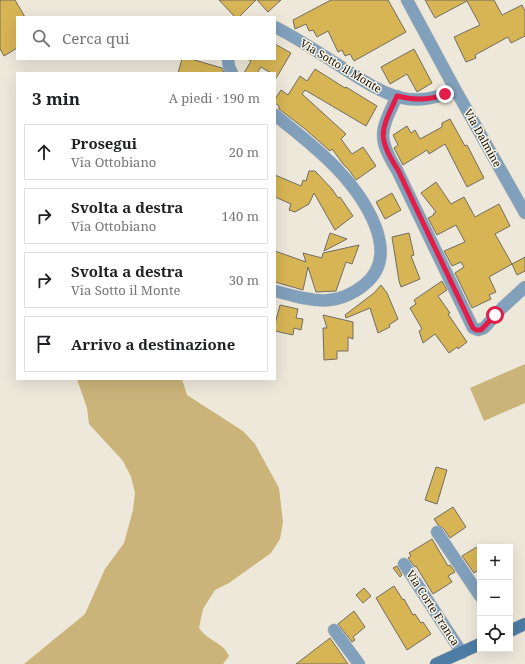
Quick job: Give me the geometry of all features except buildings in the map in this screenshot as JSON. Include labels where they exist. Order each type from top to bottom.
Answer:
[{"type":"street","name":"Via Dalmine","points":[[407,0],[525,213]]},
{"type":"street","name":"Via Sotto il Monte","points":[[276,28],[375,88],[397,96],[428,99],[440,96],[455,89]]},
{"type":"street","points":[[228,60],[232,72]]},
{"type":"street","points":[[397,96],[383,129],[385,148],[398,170],[473,328],[478,330],[484,328],[502,308],[525,287]]},
{"type":"street","points":[[276,116],[326,158],[348,182],[361,199],[373,220],[379,238],[380,251],[378,265],[372,278],[361,288],[347,296],[332,301],[318,301],[276,291]]},
{"type":"street","points":[[437,532],[477,592]]},
{"type":"street","name":"Via Corte Franca","points":[[404,564],[462,653]]},
{"type":"street","points":[[513,630],[525,624]]},
{"type":"street","points":[[334,630],[359,664]]},
{"type":"street","points":[[436,664],[477,646]]},
{"type":"shaded area","points":[[525,364],[525,403],[484,421],[470,388]]},
{"type":"shaded area","points":[[77,380],[182,380],[187,395],[243,431],[255,444],[279,488],[283,522],[280,539],[271,553],[229,583],[215,590],[203,609],[199,628],[226,651],[229,656],[223,664],[24,664],[85,614],[105,569],[124,543],[133,510],[135,493],[131,477],[123,461],[89,424],[87,408]]},
{"type":"route","points":[[445,94],[428,99],[410,99],[397,96],[385,122],[383,129],[383,142],[388,154],[398,170],[473,328],[476,330],[481,330],[495,315]]}]
